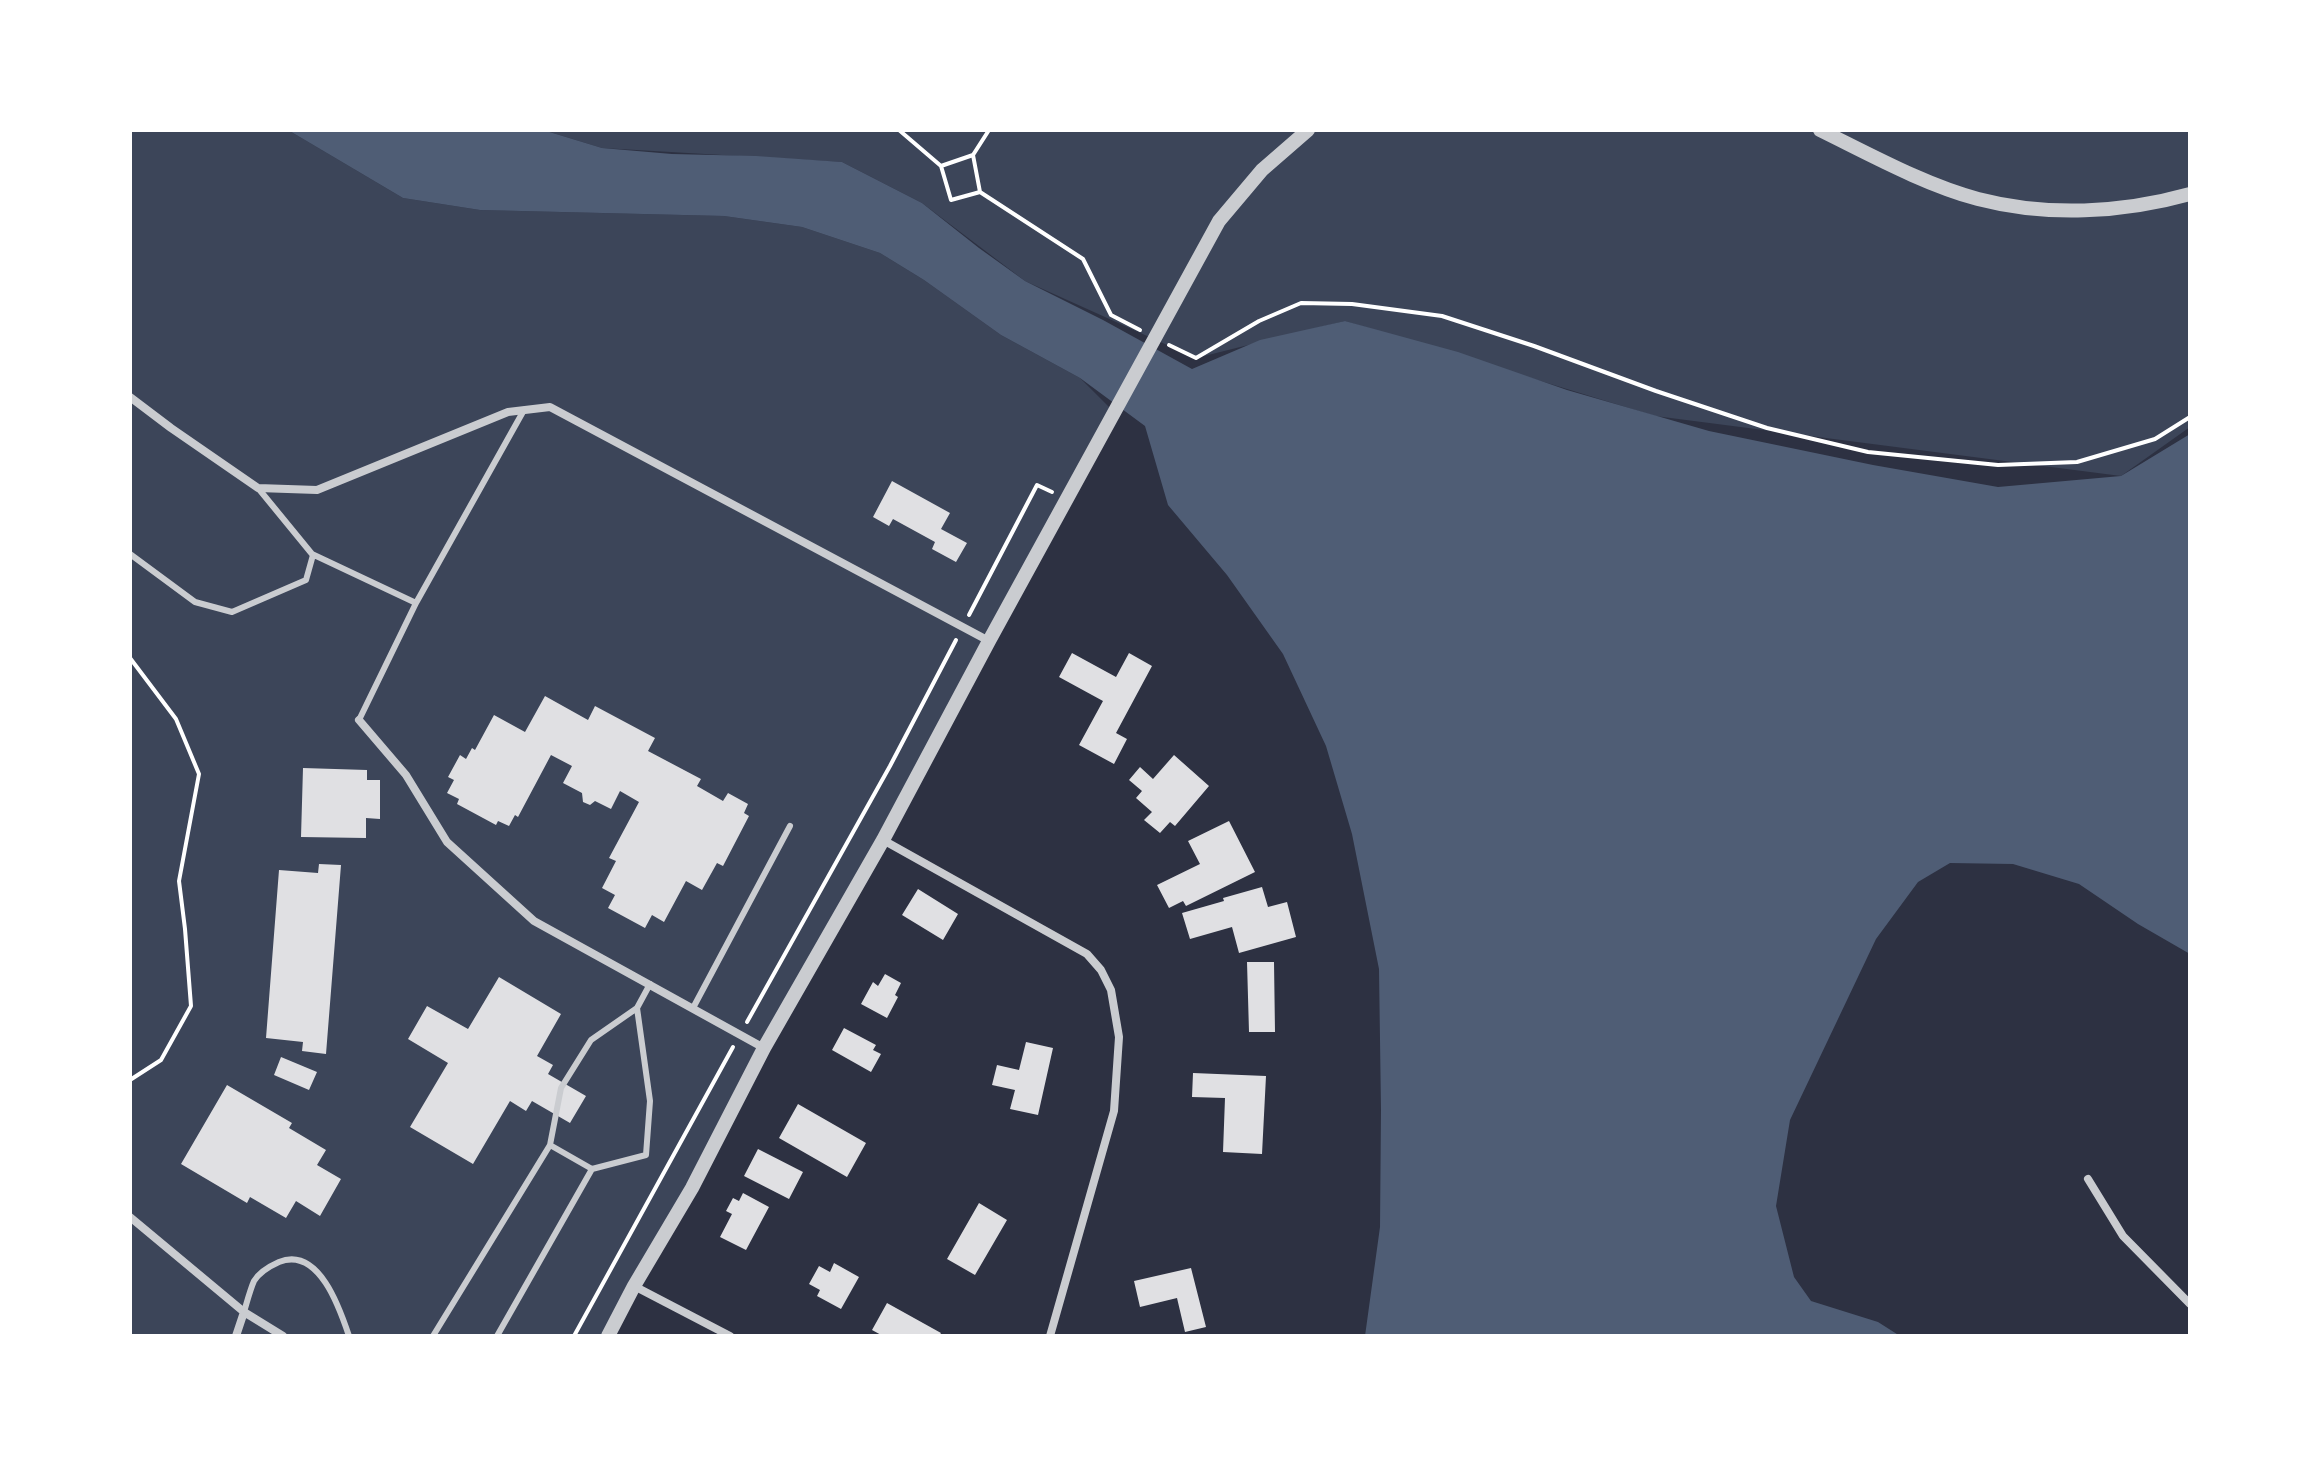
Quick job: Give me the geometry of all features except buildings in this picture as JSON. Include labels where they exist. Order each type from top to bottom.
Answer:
[{"type":"street","points":[[608,1336],[692,1188],[764,1048],[883,840],[1219,221],[1262,170],[1308,130]]},
{"type":"street","points":[[1820,130],[1911,174],[1976,198],[2032,209],[2094,210],[2153,204],[2190,194]]},
{"type":"street","points":[[130,397],[258,488],[317,490],[508,412],[550,407],[989,641]]},
{"type":"street","points":[[359,720],[406,775],[447,842],[534,921],[764,1048]]},
{"type":"street","points":[[883,840],[1087,954],[1101,970],[1111,990],[1119,1037],[1114,1111],[1050,1336]]},
{"type":"street","points":[[2088,1179],[2123,1236],[2190,1304]]},
{"type":"street","points":[[130,1217],[244,1312],[283,1336]]},
{"type":"street","points":[[634,1286],[730,1336]]},
{"type":"street","points":[[236,1336],[244,1312]]},
{"type":"lane","points":[[359,720],[416,603],[524,410]]},
{"type":"lane","points":[[258,488],[313,555],[416,603]]},
{"type":"lane","points":[[130,554],[195,602],[232,612],[306,580],[313,555]]},
{"type":"lane","points":[[693,1008],[790,826]]},
{"type":"lane","points":[[433,1336],[550,1145],[561,1088],[591,1040],[637,1008],[650,984]]},
{"type":"lane","points":[[550,1145],[592,1169],[646,1155],[650,1101],[637,1008]]},
{"type":"lane","points":[[497,1336],[592,1169]]},
{"type":"lane","points":[[244,1312],[255,1279],[283,1260],[297,1262],[312,1267],[325,1282],[338,1304],[349,1336]]},
{"type":"path","points":[[899,130],[941,166],[951,200],[980,192]]},
{"type":"path","points":[[941,166],[973,155],[989,130]]},
{"type":"path","points":[[973,155],[980,192],[1083,259],[1111,315],[1140,330]]},
{"type":"path","points":[[1168,344],[1196,358],[1259,321],[1301,303],[1352,304],[1442,316],[1767,428],[1868,452],[1998,465],[2077,462],[2155,439],[2190,417]]},
{"type":"path","points":[[574,1336],[890,766],[1037,485],[1068,499]]},
{"type":"path","points":[[130,658],[176,719],[199,774],[179,881],[191,1006],[161,1060],[130,1080]]},
{"type":"shaded area","points":[[130,130],[288,130],[403,198],[480,210],[724,216],[802,227],[880,253],[1001,335],[1080,378],[1115,413],[608,1336],[130,1336]]},
{"type":"shaded area","points":[[288,130],[543,130],[602,148],[842,162],[922,203],[1025,281],[1192,369],[1260,340],[1345,321],[1458,352],[1567,390],[1709,431],[1998,487],[2121,476],[2190,434],[2190,954],[2079,884],[2013,864],[1950,863],[1918,882],[1876,939],[1790,1120],[1776,1206],[1794,1277],[1811,1301],[1878,1322],[1900,1336],[1365,1336],[1380,1227],[1379,969],[1352,834],[1326,746],[1283,654],[1227,575],[1168,505],[1145,426],[1080,378],[1001,335],[880,253],[802,227],[724,216],[480,210],[403,198]]},
{"type":"shaded area","points":[[543,130],[2190,130],[2190,427],[2121,476],[1655,416],[1345,321],[1196,358],[1025,281],[922,203],[842,162],[602,148]]}]
